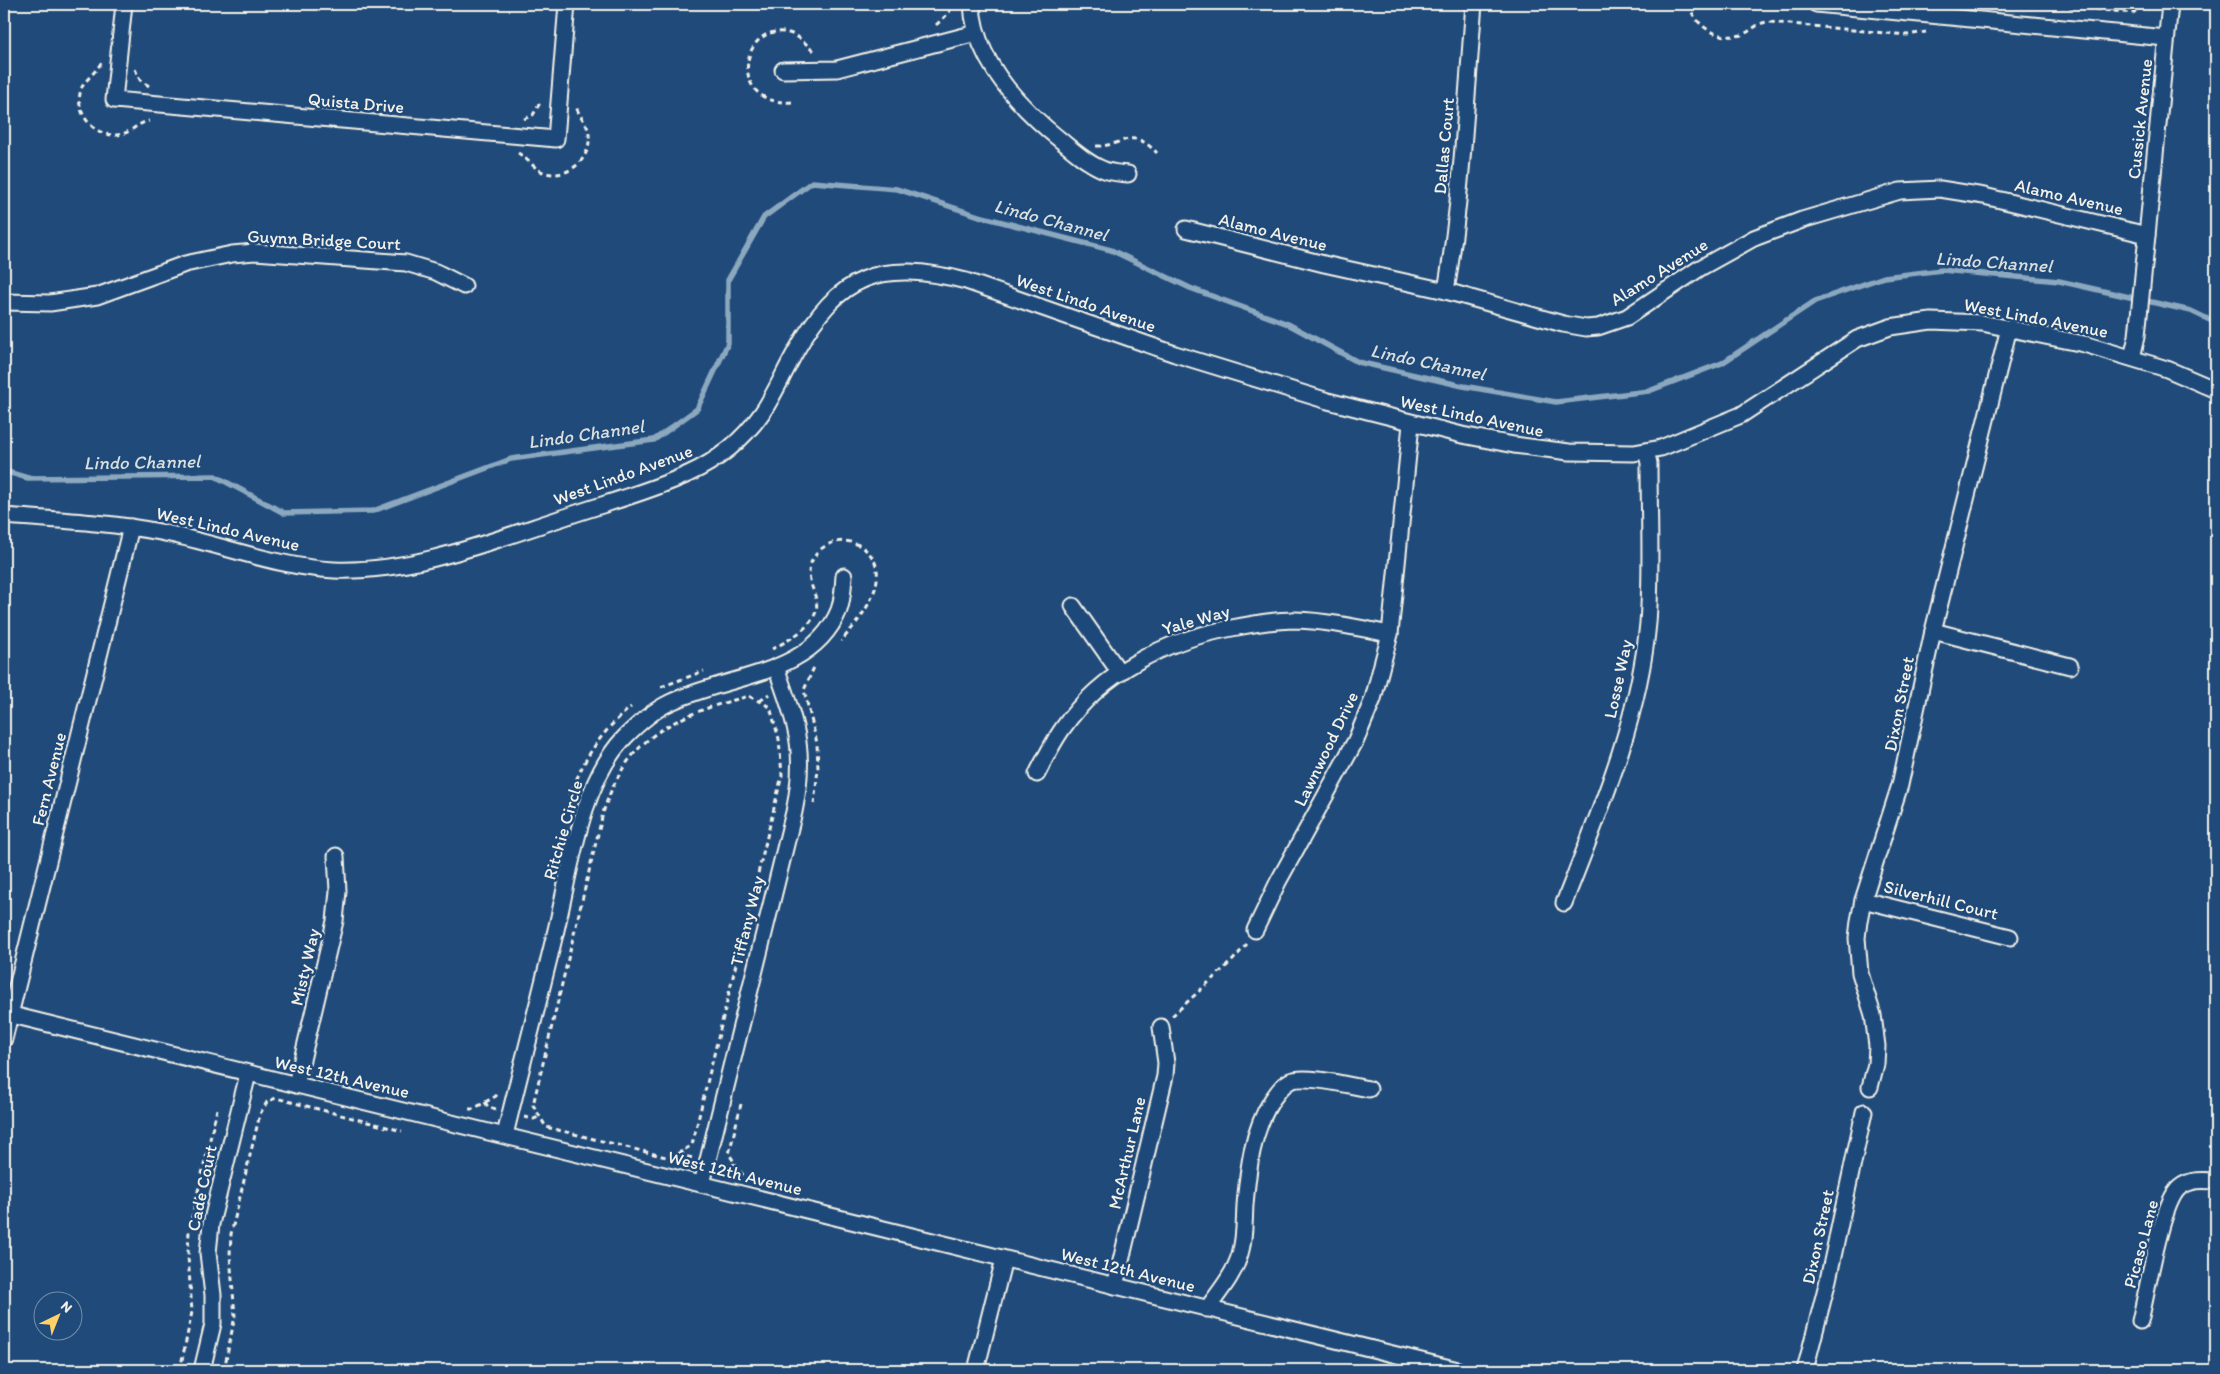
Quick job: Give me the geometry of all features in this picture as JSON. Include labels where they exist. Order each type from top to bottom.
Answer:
[{"type":"street","name":"Quista Drive","points":[[124,4],[114,100],[556,139],[566,4]]},
{"type":"street","points":[[972,4],[976,32],[1004,84],[1038,120],[1093,165],[1104,170],[1128,174]]},
{"type":"street","name":"Dallas Court","points":[[1446,291],[1454,244],[1464,148],[1474,4]]},
{"type":"street","points":[[1816,4],[2166,38]]},
{"type":"street","name":"Cussick Avenue","points":[[2132,358],[2137,336],[2145,263],[2170,4]]},
{"type":"street","points":[[783,70],[837,70],[976,32]]},
{"type":"street","name":"Alamo Avenue","points":[[1186,229],[1324,264],[1446,291],[1563,324],[1598,326],[1627,317],[1700,268],[1754,238],[1802,220],[1881,196],[1922,189],[1984,196],[2147,235]]},
{"type":"street","name":"Guynn Bridge Court","points":[[4,302],[50,303],[97,296],[185,264],[232,254],[255,252],[406,263],[436,272],[464,286]]},
{"type":"street","name":"West Lindo Avenue","points":[[4,516],[131,527],[201,540],[312,568],[351,570],[383,568],[429,558],[606,503],[686,475],[729,448],[761,414],[804,337],[825,307],[842,291],[860,280],[892,272],[919,272],[966,281],[1175,354],[1319,399],[1411,424],[1550,451],[1589,454],[1646,452],[1709,430],[1741,415],[1778,392],[1838,349],[1878,331],[1904,324],[1943,320],[1982,323],[2009,328],[2132,358],[2187,377],[2216,390]]},
{"type":"street","name":"Dixon Street","points":[[1870,1087],[1876,1064],[1877,1046],[1872,1015],[1860,973],[1858,955],[1857,938],[1863,900],[1900,785],[1933,631],[2009,328]]},
{"type":"street","name":"Lawnwood Drive","points":[[1255,930],[1282,874],[1365,719],[1380,677],[1390,634],[1411,424]]},
{"type":"street","name":"Losse Way","points":[[1564,903],[1615,767],[1641,668],[1648,623],[1650,568],[1649,463],[1646,452]]},
{"type":"street","name":"Fern Avenue","points":[[4,1039],[7,1014],[131,527]]},
{"type":"street","name":"Ritchie Circle","points":[[505,1136],[580,828],[602,769],[611,753],[636,725],[668,703],[702,689],[776,667],[802,653],[825,632],[839,609],[844,576]]},
{"type":"street","points":[[1073,606],[1120,673]]},
{"type":"street","name":"Yale Way","points":[[1037,774],[1055,740],[1074,713],[1120,673],[1173,643],[1277,621],[1314,622],[1390,634]]},
{"type":"street","points":[[1933,631],[2070,666]]},
{"type":"street","name":"Tiffany Way","points":[[702,1184],[800,778],[798,733],[776,667]]},
{"type":"street","name":"Misty Way","points":[[296,1085],[336,921],[338,891],[336,856]]},
{"type":"street","name":"Silverhill Court","points":[[1863,900],[2010,937]]},
{"type":"street","name":"West 12th Avenue","points":[[7,1014],[1458,1370]]},
{"type":"street","name":"McArthur Lane","points":[[1115,1286],[1165,1076],[1166,1063],[1161,1027]]},
{"type":"street","name":"Cade Court","points":[[202,1370],[213,1316],[208,1253],[211,1224],[248,1074]]},
{"type":"street","points":[[1207,1309],[1230,1275],[1239,1257],[1244,1233],[1248,1179],[1253,1148],[1264,1114],[1277,1093],[1283,1085],[1296,1079],[1368,1089]]},
{"type":"street","name":"Dixon Street","points":[[1805,1370],[1828,1280],[1864,1112]]},
{"type":"street","name":"Picaso Lane","points":[[2140,1321],[2165,1215],[2174,1194],[2190,1182],[2201,1180],[2216,1181]]},
{"type":"street","points":[[976,1370],[1004,1259]]},
{"type":"path","points":[[933,27],[945,19],[952,4]]},
{"type":"path","points":[[1689,4],[1693,15],[1705,28],[1713,32],[1732,36],[1741,35],[1760,23],[1769,22],[1907,35],[1921,34],[1933,28]]},
{"type":"path","points":[[2042,4],[2133,13],[2145,4]]},
{"type":"path","points":[[792,102],[773,102],[754,89],[747,71],[752,49],[769,34],[785,32],[798,37],[821,54]]},
{"type":"path","points":[[135,66],[140,80],[144,84],[158,88]]},
{"type":"path","points":[[518,120],[533,115],[542,100]]},
{"type":"path","points":[[1093,145],[1108,145],[1121,140],[1134,139],[1147,144],[1157,153]]},
{"type":"path","points":[[768,651],[798,632],[813,619],[817,604],[810,582],[810,565],[824,547],[830,543],[846,541],[861,546],[872,556],[878,577],[868,604],[854,626],[838,644]]},
{"type":"path","points":[[812,809],[818,782],[818,756],[815,731],[804,690],[812,667],[818,662]]},
{"type":"path","points":[[659,688],[711,668]]},
{"type":"path","points":[[749,696],[770,707],[780,744],[782,775],[692,1145],[670,1158],[546,1127],[533,1105],[601,821],[614,783],[632,757],[662,729],[687,714],[749,696]]},
{"type":"path","points":[[566,812],[576,780],[590,752],[610,726],[634,704]]},
{"type":"path","points":[[1161,1027],[1233,960],[1255,930]]},
{"type":"path","points":[[469,1109],[473,1110],[496,1096],[498,1090]]},
{"type":"path","points":[[742,1096],[729,1154],[742,1174],[758,1180]]},
{"type":"path","points":[[224,1370],[235,1316],[230,1255],[231,1234],[260,1114],[265,1104],[276,1098],[402,1131]]},
{"type":"waterway","name":"Lindo Channel","points":[[4,471],[28,478],[215,476],[284,513],[373,511],[511,459],[654,440],[697,409],[728,343],[728,280],[764,217],[812,182],[897,189],[979,216],[1111,250],[1190,288],[1288,324],[1358,362],[1463,386],[1556,402],[1649,391],[1722,363],[1815,301],[1884,277],[1942,270],[2059,281],[2191,311],[2216,323]]}]
